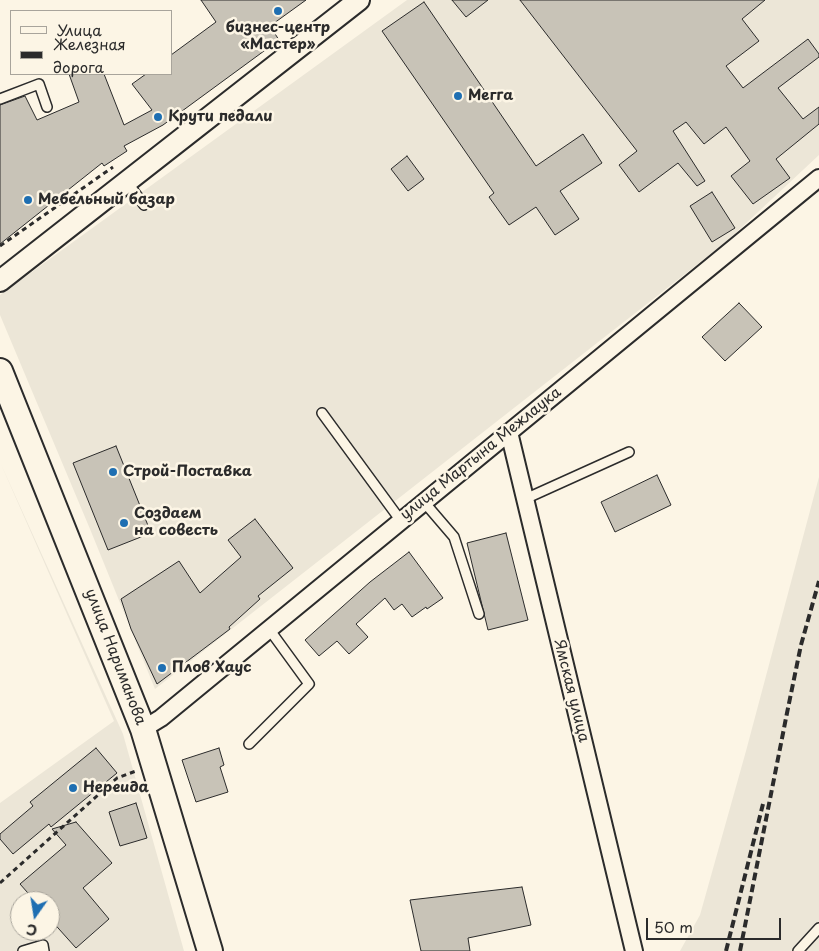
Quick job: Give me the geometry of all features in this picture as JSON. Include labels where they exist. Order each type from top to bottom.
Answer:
[{"type":"main road","name":"улица Нариманова","points":[[0,371],[143,730],[210,951]]},
{"type":"street","points":[[0,282],[359,0]]},
{"type":"street","name":"улица Мартына Межлаука","points":[[143,730],[161,718],[269,630],[819,178]]},
{"type":"street","name":"Ямская улица","points":[[508,432],[634,951]]},
{"type":"lane","points":[[0,99],[39,84],[47,107]]},
{"type":"lane","points":[[127,182],[144,205]]},
{"type":"lane","points":[[322,413],[401,521]]},
{"type":"lane","points":[[525,499],[629,452]]},
{"type":"lane","points":[[424,502],[454,536],[479,614]]},
{"type":"lane","points":[[249,744],[309,684],[269,630]]},
{"type":"lane","points":[[799,950],[819,928]]},
{"type":"lane","points":[[23,951],[43,946],[44,951]]},
{"type":"path","points":[[0,883],[117,778],[136,771]]},
{"type":"shaded area","points":[[407,0],[819,0],[819,155],[726,242],[155,689],[0,315],[0,295]]},
{"type":"shaded area","points":[[0,462],[123,734],[184,951],[0,951],[0,803],[114,721]]},
{"type":"shaded area","points":[[819,477],[819,951],[680,951],[700,915]]},
{"type":"building","points":[[201,0],[306,0],[270,26],[279,40],[163,125],[124,146],[127,151],[104,166],[102,163],[0,244],[0,105],[25,96],[37,120],[79,102],[69,75],[104,75],[124,125],[152,110],[132,84],[145,75],[172,75],[172,54],[216,22]]},
{"type":"building","points":[[452,0],[488,0],[466,17]]},
{"type":"building","points":[[520,0],[765,0],[742,19],[759,41],[726,66],[743,88],[808,39],[819,54],[819,57],[778,88],[803,119],[819,107],[819,124],[776,159],[790,178],[753,204],[731,176],[750,161],[726,127],[704,144],[686,122],[673,131],[705,181],[697,186],[678,163],[639,192],[619,165],[637,151]]},
{"type":"building","points":[[424,2],[536,166],[583,134],[602,163],[560,191],[579,219],[555,235],[536,207],[509,225],[489,197],[494,193],[382,31]]},
{"type":"building","points":[[407,156],[424,179],[408,191],[391,169]]},
{"type":"building","points":[[712,192],[735,228],[712,242],[690,206]]},
{"type":"building","points":[[739,303],[762,327],[725,361],[702,337]]},
{"type":"building","points":[[116,446],[151,533],[108,550],[73,463]]},
{"type":"building","points":[[657,475],[671,505],[615,532],[601,502]]},
{"type":"building","points":[[255,519],[293,568],[258,596],[260,599],[229,627],[230,629],[157,684],[131,629],[121,599],[179,561],[200,593],[241,557],[228,540]]},
{"type":"building","points":[[506,533],[528,620],[488,630],[467,543]]},
{"type":"building","points":[[409,552],[443,598],[412,617],[402,604],[394,610],[385,598],[356,624],[368,637],[349,654],[337,641],[319,656],[305,640],[370,582]]},
{"type":"building","name":"Нереида","points":[[96,748],[117,773],[51,827],[49,824],[13,854],[0,839],[0,834],[33,806],[30,802]]},
{"type":"building","points":[[219,748],[224,765],[220,767],[228,792],[196,802],[182,760]]},
{"type":"building","points":[[136,803],[147,838],[120,846],[109,812]]},
{"type":"building","points":[[76,822],[112,863],[83,888],[109,919],[76,948],[60,930],[60,891],[26,891],[20,884],[66,845],[52,829]]},
{"type":"building","points":[[522,887],[531,925],[468,938],[470,951],[421,951],[410,900]]},
{"type":"railway","points":[[740,951],[801,645],[819,581]]},
{"type":"railway","points":[[726,951],[763,804]]},
{"type":"place","name":"бизнес-центр «Мастер»","points":[[278,11]]},
{"type":"place","name":"Мегга","points":[[458,96]]},
{"type":"place","name":"Крути педали","points":[[158,117]]},
{"type":"place","name":"Мебельный базар","points":[[28,200]]},
{"type":"place","name":"Строй-Поставка","points":[[113,472]]},
{"type":"place","name":"Создаем на совесть","points":[[124,523]]},
{"type":"place","name":"Плов Хаус","points":[[162,668]]},
{"type":"place","name":"Нереида","points":[[73,788]]}]
